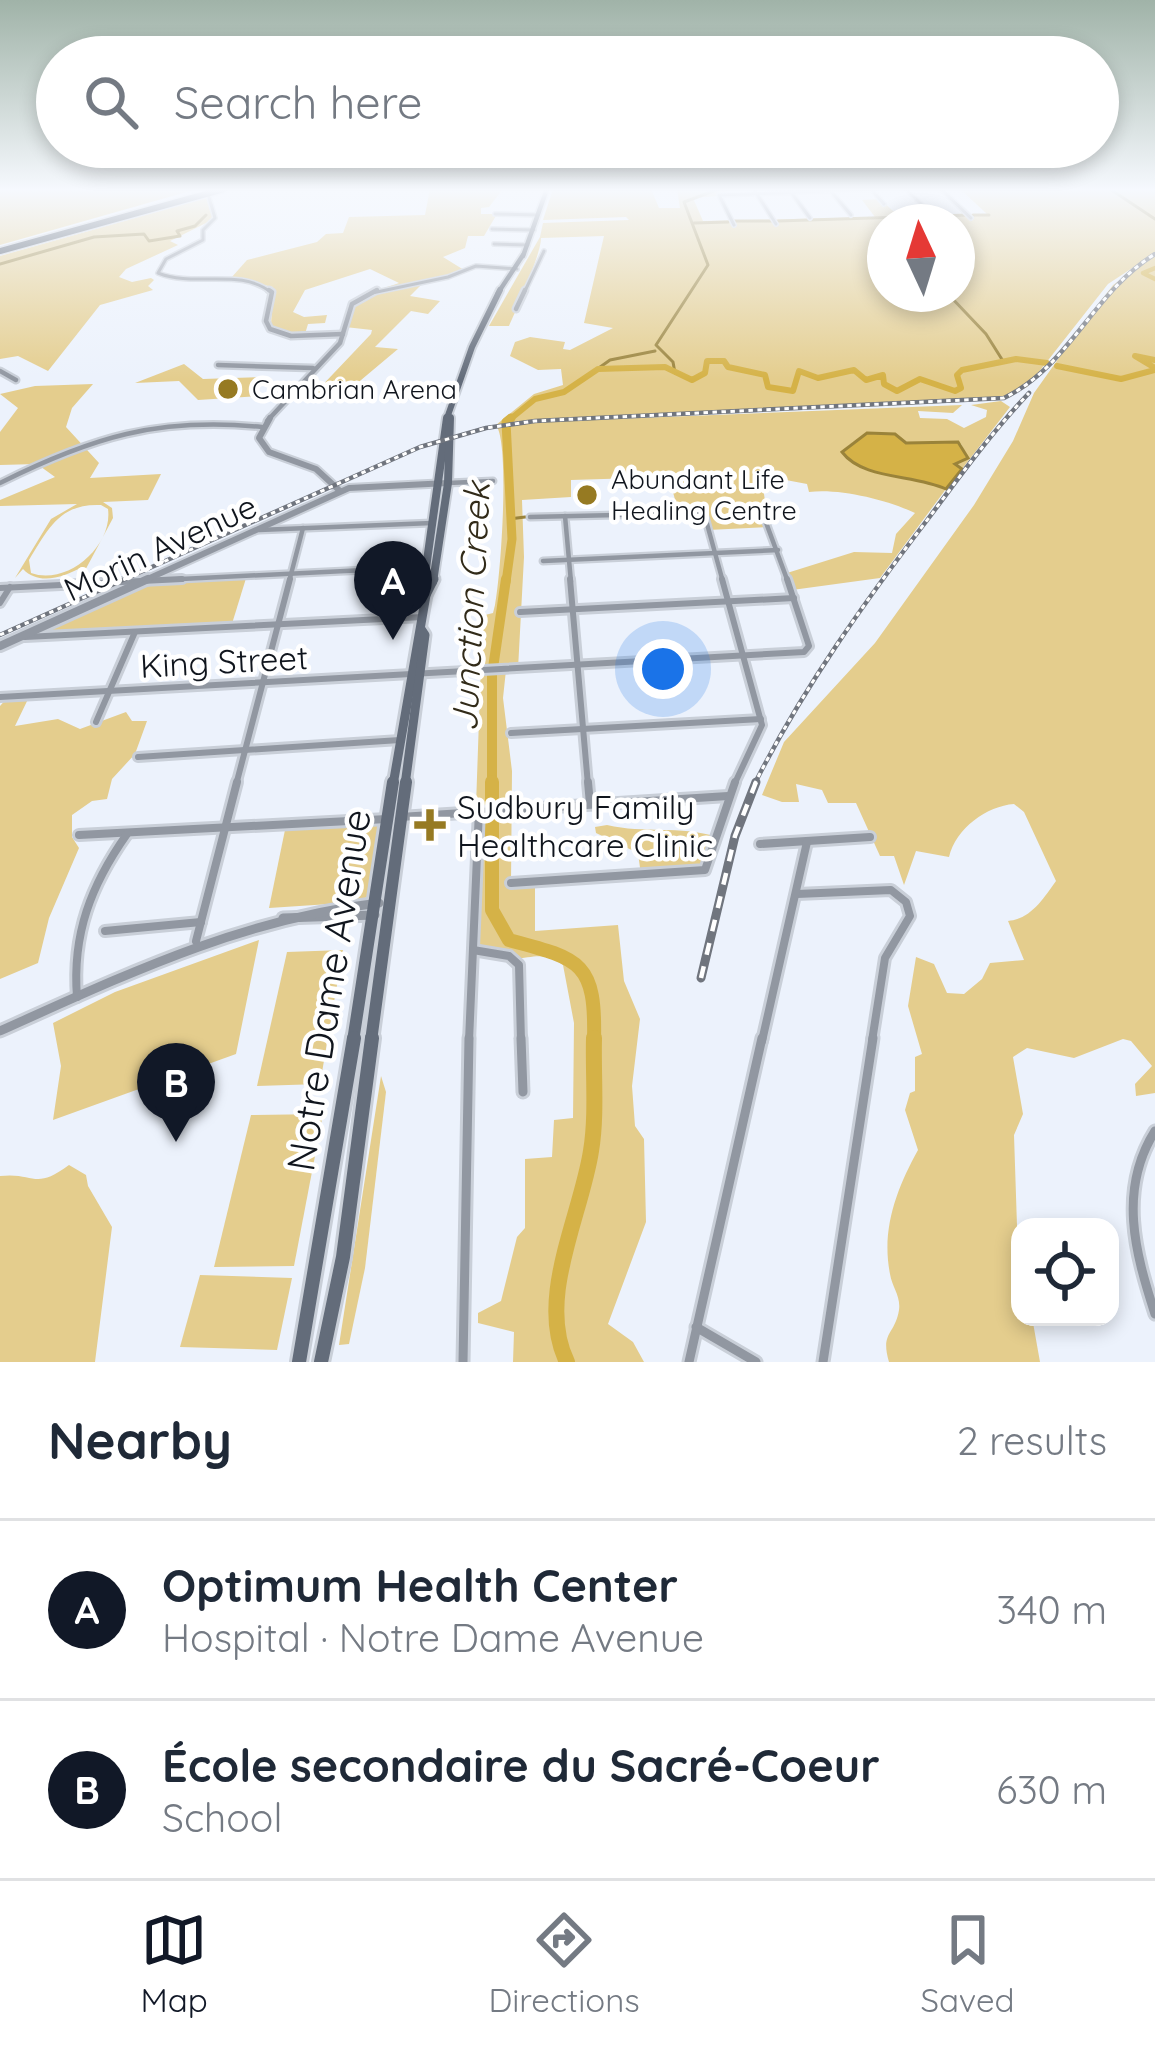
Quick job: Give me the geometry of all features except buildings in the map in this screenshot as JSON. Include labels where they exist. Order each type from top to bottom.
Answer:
[{"type":"main road","name":"Notre Dame Avenue","points":[[299,1362],[321,1251],[400,740],[426,595],[432,589],[450,417],[460,375],[524,253]]},
{"type":"main road","name":"Notre Dame Avenue","points":[[321,1362],[343,1257],[391,908],[414,674]]},
{"type":"street","points":[[179,253],[166,259],[158,273],[177,280],[261,283],[272,292],[266,321],[273,331],[301,336],[344,334]]},
{"type":"street","points":[[516,309],[543,253]]},
{"type":"street","points":[[493,481],[340,490],[316,469],[266,450],[259,441],[262,427],[338,346],[350,307],[371,292],[448,277],[476,266],[532,270]]},
{"type":"street","points":[[218,365],[313,368]]},
{"type":"street","points":[[0,371],[16,380]]},
{"type":"street","points":[[0,483],[86,440],[122,429],[262,427]]},
{"type":"street","name":"Morin Avenue","points":[[0,646],[340,490]]},
{"type":"street","points":[[520,612],[794,598],[761,509]]},
{"type":"street","points":[[511,883],[705,870],[729,796],[761,731],[702,512],[530,518]]},
{"type":"street","points":[[565,516],[590,804]]},
{"type":"street","points":[[253,530],[437,523]]},
{"type":"street","points":[[196,941],[303,528]]},
{"type":"street","points":[[543,561],[778,550]]},
{"type":"street","points":[[0,588],[431,567]]},
{"type":"street","points":[[0,603],[10,587]]},
{"type":"street","name":"King Street","points":[[0,697],[808,649],[794,598]]},
{"type":"street","points":[[19,638],[423,616]]},
{"type":"street","points":[[96,722],[135,632]]},
{"type":"street","points":[[511,733],[761,719]]},
{"type":"street","points":[[138,758],[400,740]]},
{"type":"street","points":[[79,835],[729,796]]},
{"type":"street","points":[[463,1362],[472,950],[481,810]]},
{"type":"street","points":[[77,997],[74,952],[79,926],[97,876],[128,832]]},
{"type":"street","points":[[760,844],[870,836]]},
{"type":"street","points":[[689,1362],[807,842]]},
{"type":"street","points":[[797,894],[884,890],[897,893],[910,916],[885,958],[823,1362]]},
{"type":"street","points":[[0,1031],[196,941],[275,918],[305,920],[391,908]]},
{"type":"street","points":[[105,931],[201,922]]},
{"type":"street","points":[[472,950],[509,956],[519,964],[523,1092]]},
{"type":"street","points":[[1155,1131],[1143,1146],[1132,1207],[1140,1263],[1155,1315]]},
{"type":"street","points":[[696,1327],[756,1362]]},
{"type":"shaded area","points":[[162,253],[119,277],[132,282],[151,278],[148,286],[153,290],[100,305],[48,371],[18,356],[0,359],[0,256]]},
{"type":"shaded area","points":[[276,253],[454,253],[443,257],[464,270],[424,282],[410,296],[440,301],[428,314],[411,311],[375,347],[398,349],[342,396],[315,393],[371,334],[372,330],[345,327],[353,309],[372,293],[399,283],[370,269],[305,290],[293,312],[304,317],[327,315],[325,323],[308,324],[305,334],[282,332],[271,325],[273,287],[231,278],[247,260]]},
{"type":"shaded area","points":[[531,253],[538,253],[533,268],[509,326],[489,326]]},
{"type":"shaded area","points":[[600,253],[867,253],[867,312],[975,312],[975,253],[1155,253],[1108,284],[1027,387],[1005,396],[514,423],[962,405],[953,413],[918,411],[920,418],[947,419],[964,428],[986,417],[987,410],[971,405],[1001,401],[1010,407],[962,469],[955,464],[968,458],[961,444],[906,443],[873,435],[842,452],[876,472],[946,489],[880,578],[792,590],[787,573],[854,552],[892,553],[896,534],[915,513],[863,496],[809,492],[807,484],[770,477],[762,481],[769,527],[708,530],[701,512],[678,511],[669,477],[571,480],[571,497],[522,500],[518,669],[506,670],[503,698],[512,771],[511,882],[535,882],[535,931],[618,925],[624,981],[640,1019],[632,1086],[635,1126],[644,1139],[646,1222],[608,1324],[633,1342],[644,1362],[513,1362],[514,1332],[478,1323],[478,1313],[501,1301],[517,1237],[525,1228],[525,1159],[552,1157],[554,1120],[573,1118],[574,1023],[563,965],[544,957],[508,959],[471,950],[482,633],[485,615],[493,613],[495,605],[502,539],[503,456],[496,425],[534,394],[563,385],[561,369],[538,370],[510,356],[515,342],[530,337],[565,342],[563,349],[570,350],[613,328],[584,323]]},
{"type":"shaded area","points":[[1155,256],[1155,1093],[1136,1096],[1135,1084],[1152,1066],[1131,1041],[1123,1039],[1074,1058],[1027,1048],[1013,1057],[1023,1114],[1014,1135],[1017,1218],[1011,1218],[1011,1326],[1034,1326],[1040,1362],[889,1362],[887,1339],[899,1305],[888,1257],[889,1225],[918,1150],[905,1110],[915,1091],[915,1057],[922,1054],[908,1006],[916,957],[934,964],[947,993],[964,994],[982,979],[990,963],[1024,960],[1008,921],[1030,912],[1056,881],[1024,812],[1014,804],[974,820],[958,837],[949,857],[916,851],[904,885],[894,856],[880,856],[856,803],[828,803],[822,790],[796,784],[799,802],[762,795],[784,742],[875,643],[974,505],[1013,441],[1034,393],[1113,285]]},
{"type":"shaded area","points":[[184,364],[203,379],[260,377],[250,394],[258,396],[198,400],[179,381],[135,383]]},
{"type":"shaded area","points":[[93,384],[72,408],[66,427],[99,463],[90,478],[161,474],[148,500],[103,502],[112,508],[113,518],[81,578],[82,567],[60,577],[44,578],[29,574],[23,569],[15,578],[51,519],[77,504],[0,506],[0,500],[55,477],[37,464],[0,465],[0,432],[18,408],[0,394],[35,386]],"holes":[[[87,506],[108,509],[103,536],[85,560],[59,574],[31,573],[29,560],[65,513]]]},
{"type":"shaded area","points":[[867,433],[895,434],[906,443],[958,442],[968,458],[955,464],[962,469],[946,489],[876,472],[842,452]]},
{"type":"shaded area","points":[[247,575],[231,627],[19,638],[147,580]]},
{"type":"shaded area","points":[[30,695],[15,726],[58,719],[80,729],[126,712],[132,721],[147,721],[135,754],[112,779],[107,799],[92,801],[72,815],[72,837],[79,848],[49,918],[38,963],[0,979],[0,706],[9,696]]},
{"type":"shaded area","points":[[383,821],[368,896],[360,902],[269,908],[286,825]]},
{"type":"shaded area","points":[[595,827],[718,837],[709,867],[641,875],[638,853],[596,833]]},
{"type":"shaded area","points":[[259,940],[236,1054],[53,1120],[61,1066],[53,1023],[115,992]]},
{"type":"shaded area","points":[[343,950],[320,1084],[257,1086],[287,952]]},
{"type":"shaded area","points":[[381,1076],[386,1092],[365,1268],[349,1344],[339,1345]]},
{"type":"shaded area","points":[[323,1114],[294,1266],[214,1267],[251,1115]]},
{"type":"shaded area","points":[[69,1165],[86,1175],[112,1227],[95,1362],[0,1362],[0,1176],[41,1179]]},
{"type":"shaded area","points":[[200,1275],[292,1278],[277,1350],[180,1347]]},
{"type":"waterway","points":[[0,264],[40,253]]},
{"type":"waterway","points":[[675,373],[673,362],[656,345],[708,265],[703,253]]},
{"type":"waterway","name":"Junction Creek","points":[[1155,268],[1143,273],[1155,279]]},
{"type":"waterway","points":[[965,312],[1003,361]]},
{"type":"waterway","points":[[596,370],[610,360],[655,351]]},
{"type":"waterway","name":"Junction Creek","points":[[1155,360],[1135,356],[1155,368]]},
{"type":"waterway","name":"Junction Creek","points":[[508,421],[535,399],[564,392],[598,369],[665,367],[692,380],[705,373],[707,361],[724,361],[728,367],[765,375],[768,387],[793,391],[799,371],[818,378],[854,370],[866,380],[883,375],[884,384],[897,391],[920,379],[955,391],[961,388],[957,375],[962,370],[1016,359],[1047,363]]},
{"type":"waterway","name":"Junction Creek","points":[[1057,366],[1121,379],[1155,370]]},
{"type":"waterway","name":"Junction Creek","points":[[506,582],[512,539],[506,422],[511,418]]},
{"type":"waterway","points":[[509,519],[525,517]]},
{"type":"waterway","points":[[506,579],[492,675],[492,910],[509,940],[568,959],[579,968],[587,979],[594,1015],[591,1151],[558,1285],[559,1338],[567,1362]]},
{"type":"railway","points":[[0,635],[420,447],[486,428],[535,421],[1004,398],[1047,367],[1115,288],[1155,254]]},
{"type":"railway","points":[[754,785],[793,714],[859,613],[966,468],[1029,393]]},
{"type":"railway","points":[[701,978],[735,836],[756,782]]},
{"type":"place","name":"Cambrian Arena","points":[[228,389]]},
{"type":"place","name":"Abundant Life Healing Centre","points":[[587,495]]},
{"type":"place","name":"Optimum Health Center","points":[[393,640]]},
{"type":"place","name":"Sudbury Family Healthcare Clinic","points":[[430,825]]},
{"type":"place","name":"École secondaire du Sacré-Coeur","points":[[176,1142]]}]
